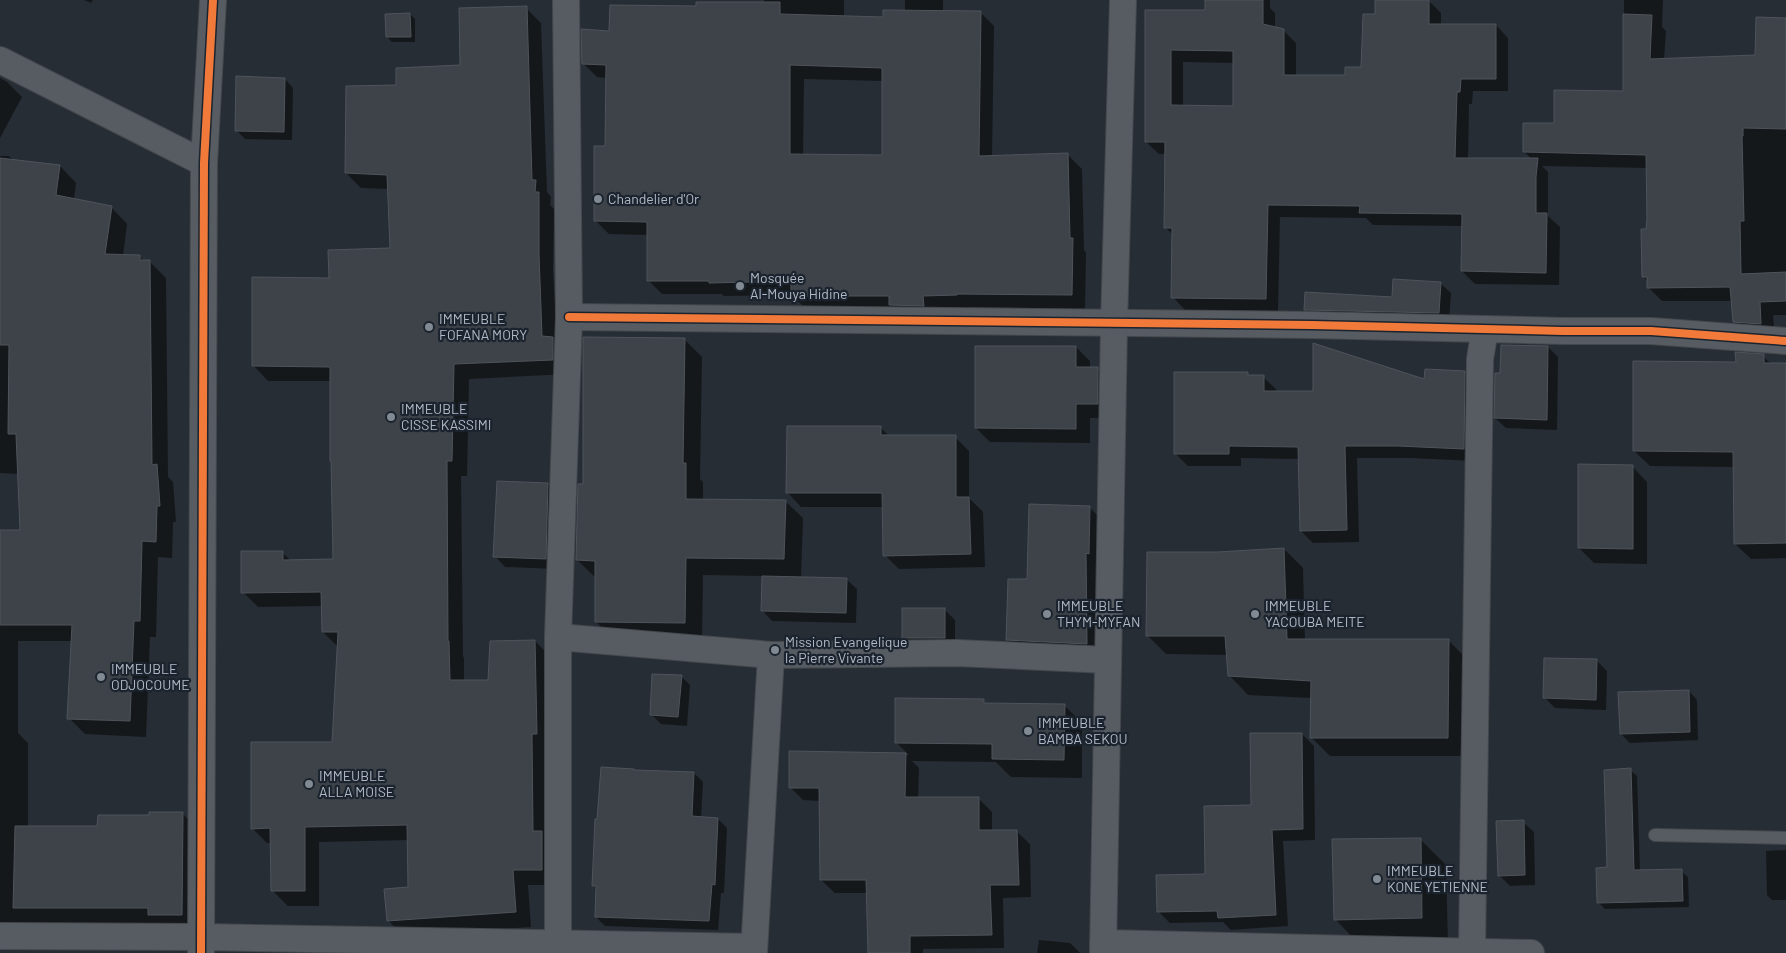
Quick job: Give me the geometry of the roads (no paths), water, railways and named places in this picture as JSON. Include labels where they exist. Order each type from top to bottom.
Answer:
[{"type":"street","points":[[201,945],[204,163],[212,0]]},
{"type":"street","points":[[558,944],[558,637],[569,317],[566,0]]},
{"type":"street","points":[[1123,0],[1114,324],[1103,948],[1531,953]]},
{"type":"street","points":[[0,60],[204,163]]},
{"type":"street","points":[[569,317],[1312,325],[1485,330],[1651,330],[1786,341]]},
{"type":"street","points":[[1472,952],[1480,359],[1485,330]]},
{"type":"street","points":[[558,637],[771,655],[957,653],[1108,660]]},
{"type":"street","points":[[0,936],[201,945],[558,944],[754,950],[771,655]]},
{"type":"lane","points":[[1655,835],[1786,838]]},
{"type":"place","name":"Chandelier d'Or","points":[[598,199]]},
{"type":"place","name":"Mosquée Al-Mouya Hidine","points":[[740,286]]},
{"type":"place","name":"IMMEUBLE FOFANA MORY","points":[[429,327]]},
{"type":"place","name":"IMMEUBLE CISSE KASSIMI","points":[[391,417]]},
{"type":"place","name":"IMMEUBLE THYM-MYFAN","points":[[1047,614]]},
{"type":"place","name":"IMMEUBLE YACOUBA MEITE","points":[[1255,614]]},
{"type":"place","name":"Mission Evangelique la Pierre Vivante","points":[[775,650]]},
{"type":"place","name":"IMMEUBLE ODJOCOUME","points":[[101,677]]},
{"type":"place","name":"IMMEUBLE BAMBA SEKOU","points":[[1028,731]]},
{"type":"place","name":"IMMEUBLE ALLA MOISE","points":[[309,784]]},
{"type":"place","name":"IMMEUBLE KONE YETIENNE","points":[[1377,879]]}]
